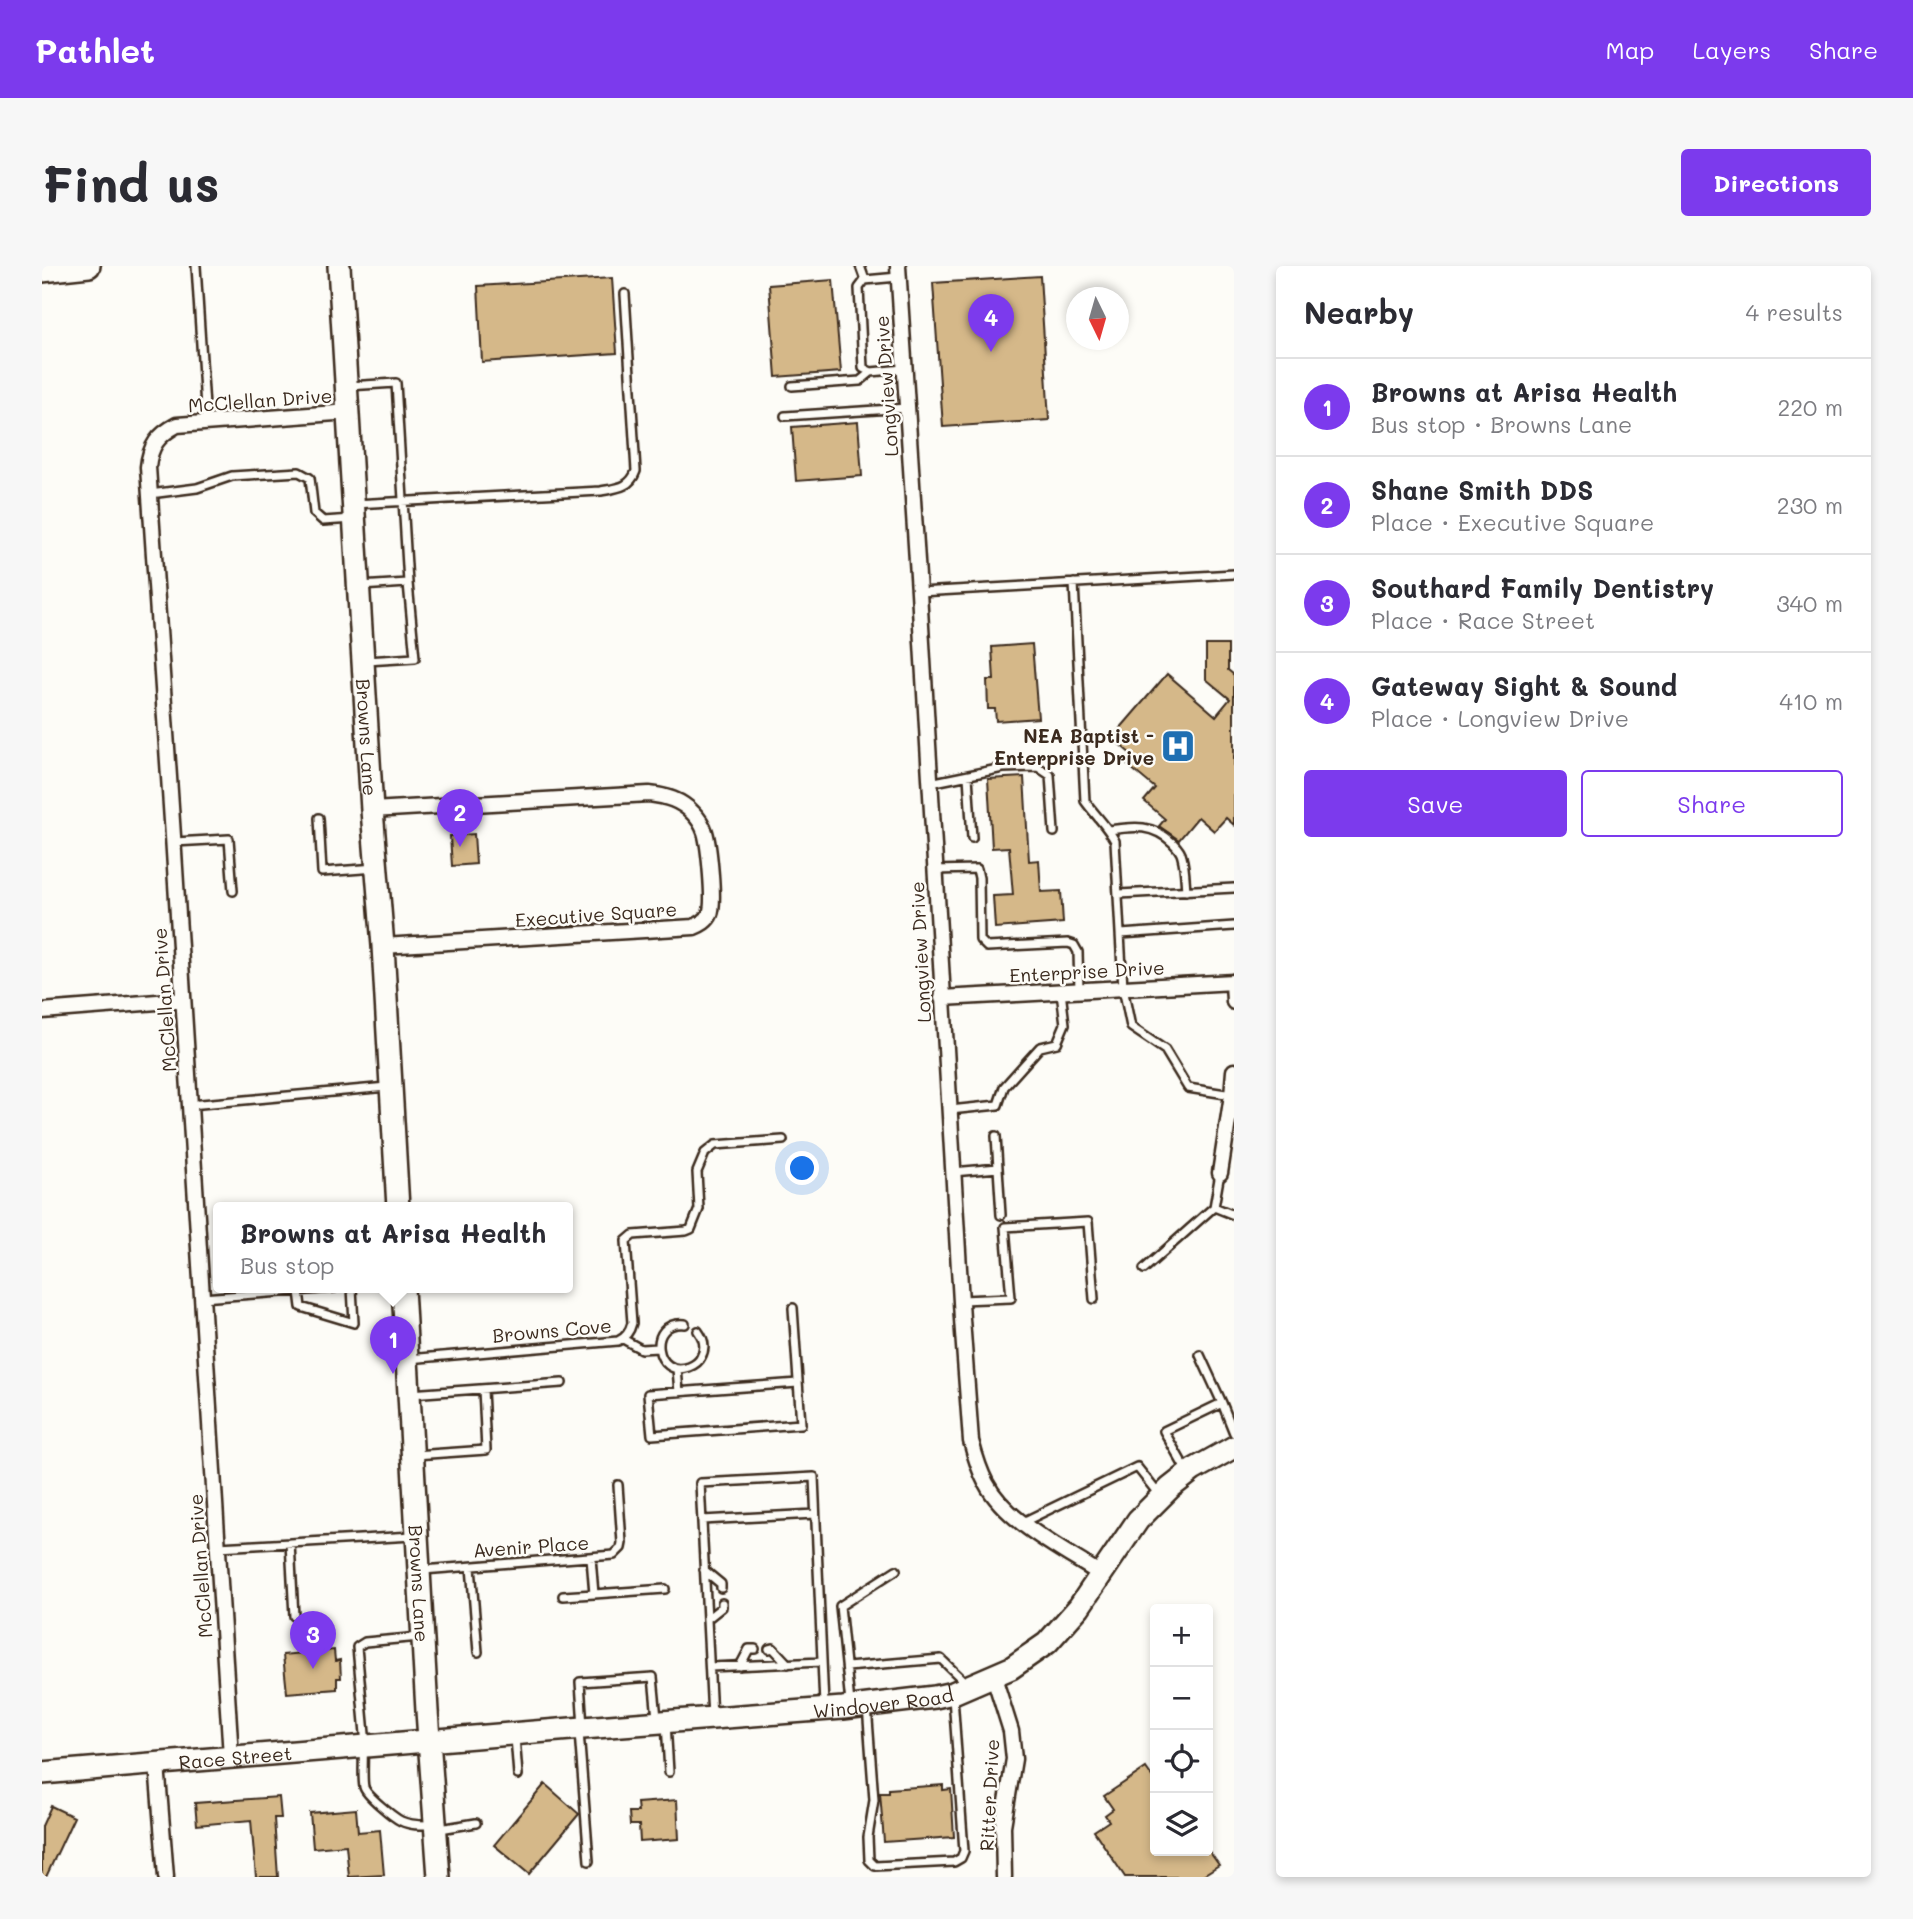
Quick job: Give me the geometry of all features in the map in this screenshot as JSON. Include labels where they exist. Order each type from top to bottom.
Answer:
[{"type":"street","points":[[42,271],[89,266]]},
{"type":"street","name":"Browns Lane","points":[[340,266],[398,1202]]},
{"type":"street","name":"Longview Drive","points":[[898,272],[971,1441],[986,1484],[996,1499],[1021,1523],[1101,1575]]},
{"type":"street","name":"McClellan Drive","points":[[231,1757],[148,467],[150,453],[157,439],[177,425],[349,412]]},
{"type":"street","name":"Executive Square","points":[[372,810],[649,793],[668,796],[691,811],[704,829],[708,847],[711,912],[706,921],[694,927],[383,946]]},
{"type":"street","points":[[1234,982],[1234,1002]]},
{"type":"street","name":"Enterprise Drive","points":[[942,998],[1234,982]]},
{"type":"street","points":[[42,1011],[183,999]]},
{"type":"street","points":[[1220,1173],[1234,1071]]},
{"type":"street","name":"Browns Lane","points":[[403,1293],[439,1877]]},
{"type":"street","name":"Windover Road","points":[[430,1741],[824,1710],[935,1697],[962,1690],[1011,1668],[1046,1643],[1079,1607],[1138,1520],[1188,1474],[1234,1447]]},
{"type":"street","name":"Ritter Drive","points":[[994,1677],[1012,1731],[1014,1759],[1003,1826],[1004,1877]]},
{"type":"street","name":"Race Street","points":[[42,1773],[430,1741]]},
{"type":"street","points":[[157,1764],[166,1877]]},
{"type":"lane","points":[[196,266],[206,423]]},
{"type":"lane","points":[[860,266],[865,279]]},
{"type":"lane","points":[[898,272],[865,279],[859,288],[863,368],[871,372],[904,369]]},
{"type":"lane","points":[[150,494],[197,488],[232,476],[299,472],[310,478],[314,513],[323,521],[354,511],[404,503],[601,491],[624,487],[633,481],[636,471],[625,294]]},
{"type":"lane","points":[[792,386],[860,381],[871,372]]},
{"type":"lane","points":[[347,386],[396,383],[415,658],[363,662]]},
{"type":"lane","points":[[785,416],[907,408]]},
{"type":"lane","points":[[919,592],[1234,574]]},
{"type":"lane","points":[[358,586],[408,583]]},
{"type":"lane","points":[[1074,583],[1085,800],[1115,841],[1123,988],[1130,1027],[1165,1050],[1188,1088],[1233,1090]]},
{"type":"lane","points":[[929,784],[1003,768],[1038,767],[1050,775],[1054,832]]},
{"type":"lane","points":[[968,776],[972,838]]},
{"type":"lane","points":[[319,818],[322,872],[377,868]]},
{"type":"lane","points":[[1109,830],[1130,827],[1151,828],[1161,832],[1182,855],[1186,891]]},
{"type":"lane","points":[[174,842],[229,839],[233,891]]},
{"type":"lane","points":[[934,870],[977,869],[980,940],[987,947],[1068,943],[1074,945],[1078,952],[1079,990]]},
{"type":"lane","points":[[1119,894],[1234,888]]},
{"type":"lane","points":[[1121,934],[1234,926]]},
{"type":"lane","points":[[949,1111],[998,1105],[1004,1087],[1041,1047],[1057,1043],[1065,1024],[1061,991]]},
{"type":"lane","points":[[190,1105],[391,1087]]},
{"type":"lane","points":[[996,1136],[1001,1215]]},
{"type":"lane","name":"Browns Cove","points":[[407,1359],[623,1339],[632,1324],[626,1241],[629,1237],[691,1229],[699,1209],[697,1172],[705,1153],[715,1145],[783,1140]]},
{"type":"lane","points":[[953,1172],[998,1168]]},
{"type":"lane","points":[[1144,1269],[1214,1207],[1220,1173]]},
{"type":"lane","points":[[1214,1207],[1234,1215]]},
{"type":"lane","points":[[961,1300],[1011,1298],[1005,1227],[1088,1222],[1094,1299]]},
{"type":"lane","points":[[202,1298],[271,1293]]},
{"type":"lane","points":[[299,1293],[301,1307],[354,1323],[352,1293]]},
{"type":"lane","points":[[793,1308],[801,1424],[652,1435],[648,1394],[798,1383]]},
{"type":"lane","points":[[685,1324],[667,1328],[662,1334],[659,1348],[664,1362],[677,1368],[691,1366],[702,1356],[704,1341],[698,1331]]},
{"type":"lane","points":[[623,1339],[640,1349],[659,1348]]},
{"type":"lane","points":[[1200,1355],[1234,1433]]},
{"type":"lane","points":[[677,1368],[679,1392]]},
{"type":"lane","points":[[410,1394],[562,1383]]},
{"type":"lane","points":[[413,1455],[486,1450],[483,1389]]},
{"type":"lane","points":[[1188,1474],[1164,1431],[1222,1403]]},
{"type":"lane","points":[[1021,1523],[1137,1467],[1161,1497]]},
{"type":"lane","points":[[712,1719],[700,1483],[814,1478],[824,1710]]},
{"type":"lane","name":"Avenir Place","points":[[419,1571],[614,1555],[621,1548],[618,1485]]},
{"type":"lane","points":[[702,1520],[815,1514]]},
{"type":"lane","points":[[218,1547],[417,1535]]},
{"type":"lane","points":[[290,1543],[294,1616]]},
{"type":"lane","points":[[591,1558],[594,1594]]},
{"type":"lane","points":[[471,1567],[478,1652]]},
{"type":"lane","points":[[704,1570],[721,1584],[721,1588]]},
{"type":"lane","points":[[846,1667],[942,1658],[962,1690],[964,1851],[961,1857],[954,1861],[875,1866],[869,1860],[868,1837],[873,1800],[859,1706],[846,1667],[840,1606],[895,1570]]},
{"type":"lane","points":[[563,1595],[666,1589]]},
{"type":"lane","points":[[707,1619],[722,1607],[722,1603]]},
{"type":"lane","points":[[423,1637],[365,1642],[357,1647],[364,1746],[363,1784],[366,1792],[402,1821],[435,1827],[476,1823]]},
{"type":"lane","points":[[769,1648],[773,1648],[788,1664]]},
{"type":"lane","points":[[740,1666],[749,1649],[755,1649]]},
{"type":"lane","points":[[710,1667],[822,1662]]},
{"type":"lane","points":[[589,1861],[580,1682],[653,1677],[669,1772]]},
{"type":"lane","points":[[514,1734],[518,1775]]},
{"type":"building","points":[[1040,276],[1049,420],[943,427],[933,283]]},
{"type":"building","points":[[612,278],[617,353],[482,362],[478,286]]},
{"type":"building","points":[[833,280],[841,372],[776,377],[769,285]]},
{"type":"building","points":[[858,422],[862,476],[796,481],[792,427]]},
{"type":"building","points":[[1032,644],[1038,718],[996,721],[995,709],[988,709],[987,680],[994,680],[992,647]]},
{"type":"building","name":"NEA Baptist - Enterprise Drive","points":[[1206,645],[1228,645],[1228,670],[1234,675],[1234,825],[1226,818],[1214,831],[1198,817],[1179,840],[1159,826],[1165,819],[1144,801],[1155,788],[1125,763],[1132,755],[1112,738],[1167,674],[1216,716],[1230,699],[1206,679]]},
{"type":"building","points":[[1024,777],[1029,861],[1039,860],[1041,892],[1061,891],[1063,923],[995,928],[993,896],[1013,895],[1009,847],[992,848],[988,779]]},
{"type":"building","points":[[474,834],[476,864],[452,866],[450,836]]},
{"type":"building","points":[[334,1650],[335,1661],[340,1660],[341,1678],[337,1678],[337,1689],[287,1693],[283,1655]]},
{"type":"building","points":[[1146,1768],[1150,1774],[1150,1856],[1213,1856],[1219,1865],[1200,1877],[1125,1877],[1094,1831],[1109,1821],[1105,1815],[1113,1809],[1104,1796]]},
{"type":"building","points":[[545,1784],[579,1814],[529,1874],[494,1845]]},
{"type":"building","points":[[943,1785],[943,1790],[951,1789],[954,1837],[884,1842],[880,1793],[889,1793],[889,1789]]},
{"type":"building","points":[[279,1797],[281,1818],[274,1818],[278,1877],[256,1877],[251,1820],[197,1825],[195,1803]]},
{"type":"building","points":[[677,1800],[679,1839],[640,1842],[639,1825],[630,1825],[629,1812],[638,1812],[637,1803]]},
{"type":"building","points":[[51,1806],[74,1817],[46,1877],[42,1877],[42,1826]]},
{"type":"building","points":[[356,1809],[358,1832],[380,1830],[384,1875],[349,1877],[346,1845],[313,1848],[310,1813]]},
{"type":"place","name":"Gateway Sight & Sound","points":[[991,352]]},
{"type":"place","name":"NEA Baptist - Enterprise Drive","points":[[1178,746]]},
{"type":"place","name":"Shane Smith DDS","points":[[460,847]]},
{"type":"place","name":"Browns at Arisa Health","points":[[393,1374]]},
{"type":"place","name":"Southard Family Dentistry","points":[[313,1669]]}]
